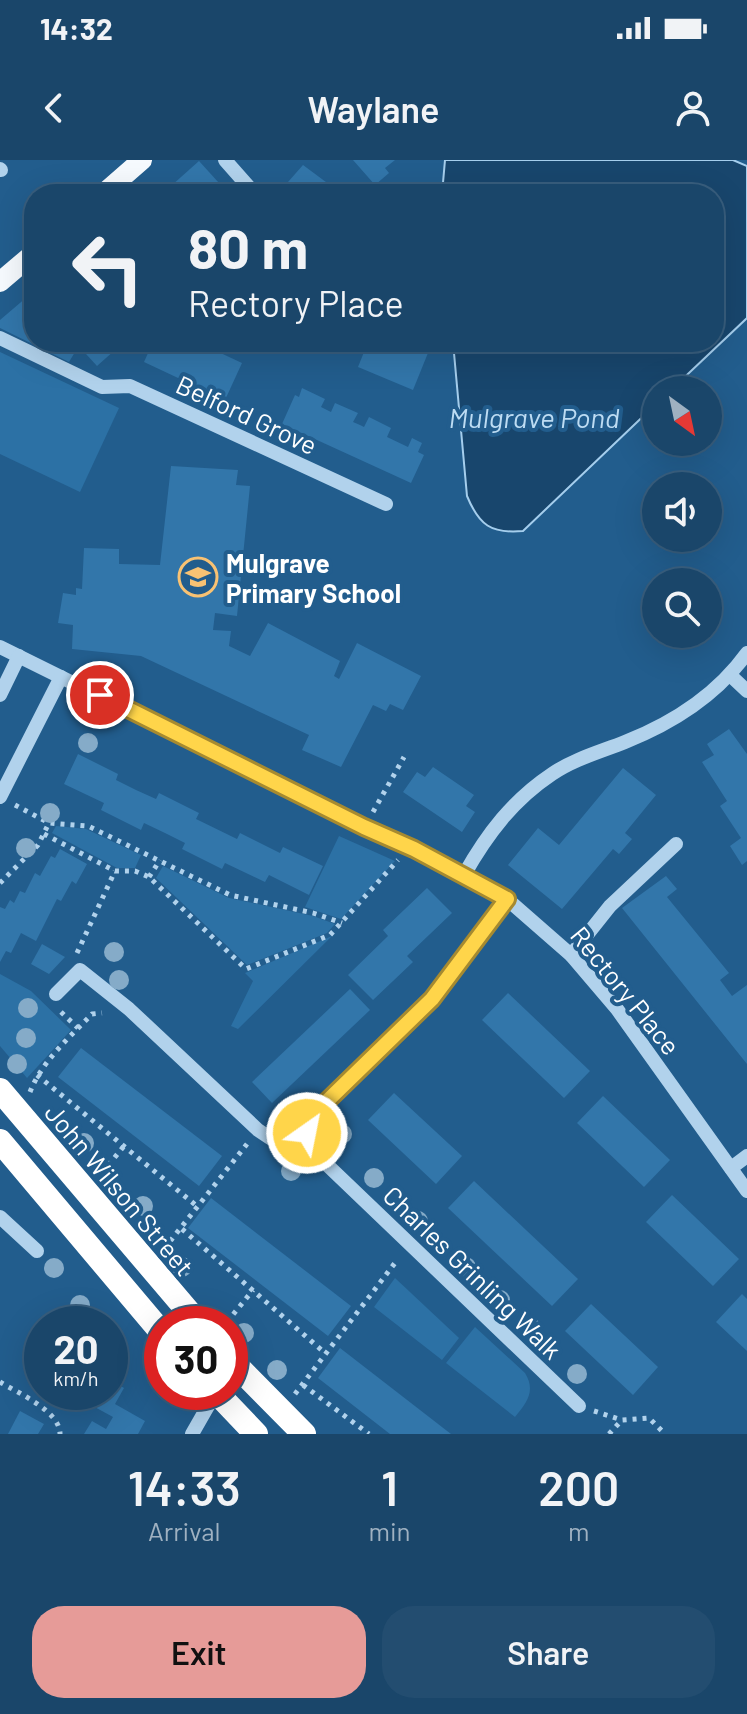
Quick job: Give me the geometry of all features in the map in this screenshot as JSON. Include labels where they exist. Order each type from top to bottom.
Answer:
[{"type":"highway","name":"John Wilson Street","points":[[0,1090],[184,1306]]},
{"type":"highway","points":[[0,1141],[144,1312]]},
{"type":"highway","points":[[248,1377],[304,1434]]},
{"type":"highway","points":[[233,1410],[256,1434]]},
{"type":"main road","points":[[114,184],[142,160]]},
{"type":"main road","points":[[0,282],[24,262]]},
{"type":"street","points":[[225,160],[246,184]]},
{"type":"street","name":"Belford Grove","points":[[0,338],[24,350]]},
{"type":"street","name":"Belford Grove","points":[[29,352],[102,387],[130,386],[386,504]]},
{"type":"street","name":"Rectory Place","points":[[0,647],[406,845],[507,899],[571,955],[617,1009],[747,1191]]},
{"type":"street","points":[[464,875],[499,820],[533,788],[585,756],[656,729],[686,711],[730,675],[747,653]]},
{"type":"street","points":[[0,695],[19,656]]},
{"type":"street","points":[[730,675],[747,691]]},
{"type":"street","points":[[0,797],[61,677]]},
{"type":"street","points":[[571,955],[610,906],[676,844]]},
{"type":"street","points":[[56,994],[80,970],[129,1009],[258,1130],[270,1138],[288,1140],[305,1137],[310,1122],[320,1108],[432,999],[507,899]]},
{"type":"street","name":"Charles Grinling Walk","points":[[305,1137],[321,1159],[579,1406]]},
{"type":"street","points":[[731,1168],[747,1156]]},
{"type":"street","points":[[0,1217],[37,1251]]},
{"type":"street","points":[[192,1434],[206,1410]]},
{"type":"path","points":[[364,827],[404,757]]},
{"type":"path","points":[[0,797],[49,823],[88,826],[230,895],[313,913],[342,923]]},
{"type":"path","points":[[0,883],[38,845],[49,823]]},
{"type":"path","points":[[44,834],[115,871],[135,871],[149,877],[246,969],[330,935],[397,864],[406,845]]},
{"type":"path","points":[[149,877],[160,860]]},
{"type":"path","points":[[80,970],[76,952],[115,871]]},
{"type":"path","points":[[30,1092],[37,1075],[92,1014],[129,1009]]},
{"type":"path","points":[[37,1075],[198,1207]]},
{"type":"path","points":[[164,1250],[258,1130]]},
{"type":"path","points":[[101,1175],[124,1146]]},
{"type":"path","points":[[182,1229],[325,1353]]},
{"type":"path","points":[[369,1434],[303,1384],[400,1255]]},
{"type":"path","points":[[240,1306],[253,1290]]},
{"type":"path","points":[[0,1382],[54,1416],[60,1426],[60,1434]]},
{"type":"path","points":[[579,1406],[622,1420],[649,1418],[665,1434]]},
{"type":"path","points":[[609,1434],[622,1420]]},
{"type":"shaded area","points":[[0,352],[119,408],[80,492],[0,454]]},
{"type":"shaded area","points":[[56,826],[86,829],[141,855],[135,868],[117,868],[52,833]]},
{"type":"shaded area","points":[[339,836],[395,861],[341,919],[305,907]]},
{"type":"shaded area","points":[[163,866],[229,898],[313,916],[335,924],[327,933],[247,965],[156,878]]},
{"type":"shaded area","points":[[332,936],[238,1029],[231,1026],[253,981],[245,973]]},
{"type":"shaded area","points":[[0,974],[31,991],[71,1030],[27,1078],[0,1046]]},
{"type":"shaded area","points":[[395,1278],[459,1338],[442,1360],[374,1307]]},
{"type":"shaded area","points":[[475,1327],[528,1379],[529,1396],[515,1417],[446,1363]]},
{"type":"water","name":"Mulgrave Pond","points":[[445,160],[733,160],[747,166],[747,318],[724,340],[724,184],[443,184]]},
{"type":"water","name":"Mulgrave Pond","points":[[454,352],[711,352],[686,376],[642,376],[642,417],[523,531],[494,529],[476,514],[467,496]]},
{"type":"building","points":[[353,160],[395,160],[385,168],[389,173],[374,184]]},
{"type":"building","points":[[199,161],[220,184],[173,184]]},
{"type":"building","points":[[303,165],[329,184],[291,184],[288,182]]},
{"type":"building","points":[[24,300],[24,340],[0,328],[0,320]]},
{"type":"building","points":[[49,352],[75,352],[69,362]]},
{"type":"building","points":[[84,352],[113,352],[97,366]]},
{"type":"building","points":[[148,352],[218,352],[242,363],[225,400],[144,362]]},
{"type":"building","points":[[364,352],[428,352],[413,390],[358,367]]},
{"type":"building","points":[[302,388],[325,399],[321,407],[331,412],[335,403],[358,413],[353,422],[364,427],[369,417],[391,428],[387,437],[408,447],[412,438],[422,443],[418,452],[424,455],[411,483],[282,424],[295,395],[299,397]]},
{"type":"building","points":[[171,466],[238,470],[236,485],[250,486],[237,616],[215,613],[213,630],[231,631],[229,646],[250,656],[268,623],[340,661],[334,676],[339,679],[357,643],[421,676],[403,710],[390,704],[386,711],[373,705],[341,767],[302,750],[309,735],[141,656],[72,649],[73,625],[58,623],[63,593],[76,595],[76,588],[82,589],[84,548],[119,549],[119,564],[160,565]]},
{"type":"building","points":[[729,729],[747,754],[747,861],[742,865],[730,846],[741,838],[720,806],[727,801],[702,762],[714,755],[707,744]]},
{"type":"building","points":[[78,754],[118,774],[116,780],[136,790],[156,799],[159,793],[199,813],[196,819],[237,839],[240,833],[280,853],[283,847],[323,866],[309,895],[269,875],[265,882],[225,863],[222,869],[182,849],[185,843],[165,833],[144,823],[141,830],[101,810],[104,803],[64,784]]},
{"type":"building","points":[[433,767],[474,795],[466,806],[475,812],[462,832],[403,792],[417,772],[425,777]]},
{"type":"building","points":[[623,768],[656,795],[625,833],[632,839],[619,854],[613,849],[562,909],[508,865],[538,828],[559,845]]},
{"type":"building","points":[[60,849],[87,864],[76,884],[72,881],[61,901],[57,899],[36,941],[21,933],[11,953],[6,951],[0,962],[0,907],[5,909],[10,900],[14,903],[20,891],[25,893],[35,873],[40,876],[51,856],[55,858]]},
{"type":"building","points":[[666,876],[677,889],[667,897],[729,973],[720,980],[732,996],[747,985],[747,1064],[622,908]]},
{"type":"building","points":[[427,888],[452,913],[407,956],[413,962],[373,1000],[348,975],[388,936],[383,930]]},
{"type":"building","points":[[42,944],[65,957],[49,974],[31,964]]},
{"type":"building","points":[[350,989],[370,1010],[272,1103],[252,1082]]},
{"type":"building","points":[[508,993],[590,1071],[564,1098],[482,1020]]},
{"type":"building","points":[[81,1048],[222,1156],[199,1186],[58,1077]]},
{"type":"building","points":[[394,1093],[462,1156],[436,1184],[368,1120]]},
{"type":"building","points":[[603,1096],[670,1160],[644,1187],[577,1123]]},
{"type":"building","points":[[474,1181],[578,1279],[552,1306],[448,1208]]},
{"type":"building","points":[[672,1195],[739,1259],[713,1286],[646,1222]]},
{"type":"building","points":[[211,1198],[351,1306],[328,1336],[188,1228]]},
{"type":"building","points":[[742,1294],[747,1299],[747,1351],[716,1322]]},
{"type":"building","points":[[591,1304],[658,1367],[633,1395],[565,1331]]},
{"type":"building","points":[[340,1348],[451,1434],[390,1434],[318,1378]]},
{"type":"building","points":[[100,1410],[126,1410],[145,1421],[138,1434],[84,1434],[92,1421],[106,1429],[113,1417]]},
{"type":"building","points":[[20,1411],[44,1424],[38,1434],[8,1434]]},
{"type":"place","name":"Mulgrave Primary School","points":[[198,577]]},
{"type":"route","points":[[100,695],[414,849],[507,899],[432,999],[320,1108],[310,1122],[307,1133]]}]
